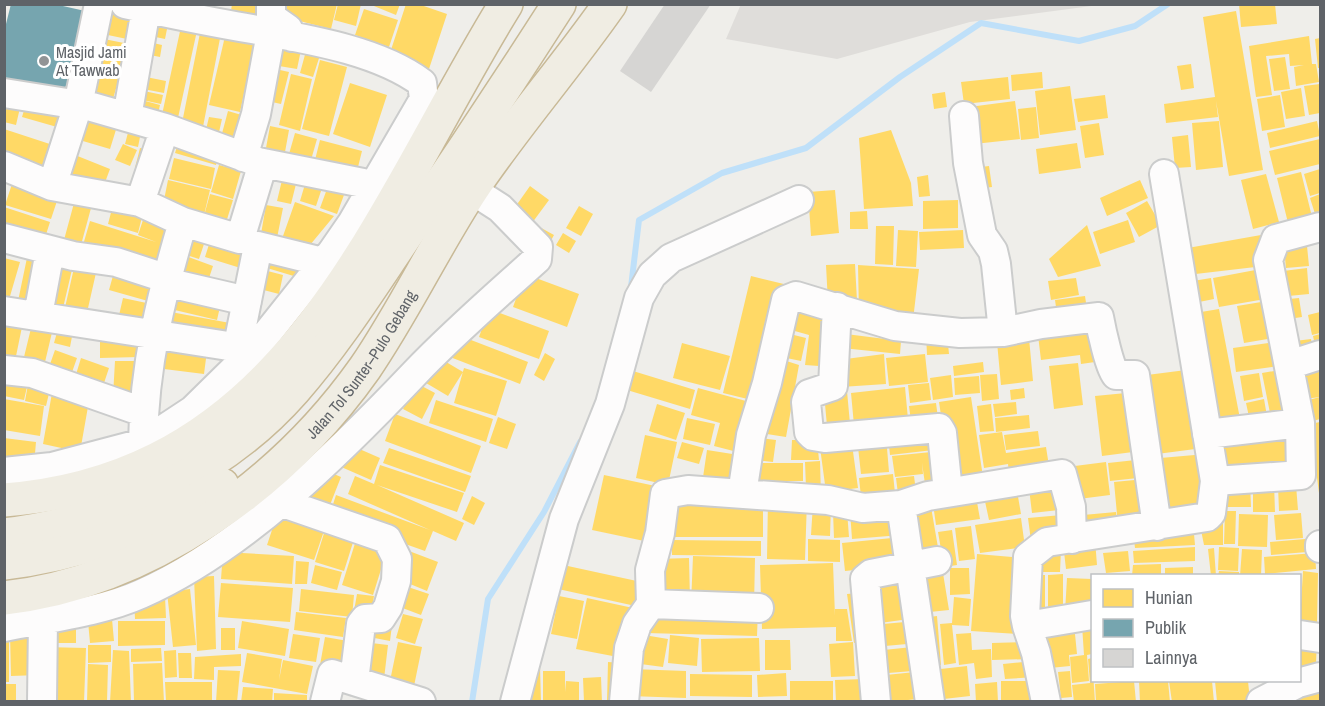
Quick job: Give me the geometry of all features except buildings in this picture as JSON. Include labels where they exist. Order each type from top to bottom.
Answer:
[{"type":"highway","points":[[4,500],[72,490],[119,478],[174,452],[223,419],[283,363],[322,314],[360,255],[506,4]]},
{"type":"highway","points":[[4,535],[76,522],[129,503],[182,479],[234,445],[274,410],[315,365],[345,325],[501,95],[559,4]]},
{"type":"highway","name":"Jalan Tol Sunter–Pulo Gebang","points":[[4,597],[69,584],[131,561],[187,533],[241,496],[286,458],[333,409],[370,359],[472,190],[610,4]]},
{"type":"highway","points":[[4,563],[52,555],[111,538],[175,511],[229,480],[259,459],[302,418],[334,384],[375,328],[402,308]]},
{"type":"street","points":[[52,186],[78,105],[99,4]]},
{"type":"street","points":[[4,166],[52,186],[140,202],[183,222],[240,239],[253,160],[256,114],[281,35],[288,29],[271,17],[271,4]]},
{"type":"street","points":[[4,472],[52,467],[143,443],[193,410],[324,262],[352,223],[424,99],[422,84],[405,70],[330,45],[281,35],[224,14],[135,7],[127,117]]},
{"type":"street","points":[[4,93],[78,105],[127,117],[165,128],[253,160],[373,185]]},
{"type":"street","points":[[964,117],[968,163],[982,235],[993,251],[996,264],[1003,332]]},
{"type":"street","points":[[140,202],[165,128]]},
{"type":"street","points":[[1046,702],[1036,653],[1025,616],[1028,557],[1047,542],[1157,526],[1207,517],[1211,513],[1215,481],[1164,174]]},
{"type":"street","points":[[4,627],[138,595],[177,577],[280,502],[365,427],[415,373],[537,259],[538,247],[500,208],[472,190]]},
{"type":"street","points":[[515,702],[564,519],[610,404],[639,298],[647,283],[671,258],[799,200]]},
{"type":"street","points":[[143,443],[143,412],[153,333],[183,222]]},
{"type":"street","points":[[1215,481],[1301,475],[1300,423],[1268,260],[1269,251],[1276,239],[1320,226]]},
{"type":"street","points":[[4,238],[50,251],[116,261],[162,278],[165,282],[247,301]]},
{"type":"street","points":[[246,348],[247,301],[258,246],[324,262]]},
{"type":"street","points":[[38,315],[50,251]]},
{"type":"street","points":[[742,494],[751,435],[767,383],[786,300],[796,296],[895,326],[960,333],[1003,332],[1041,324],[1099,317],[1107,343],[1110,369],[1116,375],[1135,375],[1157,526]]},
{"type":"street","points":[[837,307],[833,386],[809,394],[806,402],[809,432],[813,436],[825,438],[939,428],[942,433],[948,492]]},
{"type":"street","points":[[4,311],[246,348]]},
{"type":"street","points":[[1289,365],[1320,355]]},
{"type":"street","points":[[4,370],[32,373],[143,412]]},
{"type":"street","points":[[1207,434],[1300,423]]},
{"type":"street","points":[[624,702],[629,648],[637,624],[651,604],[650,570],[660,533],[665,494],[688,490],[828,500],[863,508],[901,505],[948,492],[1062,474],[1071,507],[1072,539]]},
{"type":"street","points":[[280,502],[387,539],[394,549],[397,559],[396,581],[387,614],[381,618],[364,619],[361,624],[354,681]]},
{"type":"street","points":[[901,505],[930,702]]},
{"type":"street","points":[[876,702],[865,581],[871,574],[937,561]]},
{"type":"street","points":[[651,604],[759,608]]},
{"type":"street","points":[[1027,626],[1091,615]]},
{"type":"street","points":[[42,702],[43,619]]},
{"type":"street","points":[[1301,635],[1320,638]]},
{"type":"street","points":[[326,702],[332,674],[421,702]]},
{"type":"street","points":[[1301,681],[1320,677]]},
{"type":"street","points":[[1261,702],[1298,682]]},
{"type":"shaded area","points":[[741,4],[1099,5],[970,22],[837,59],[726,39]]},
{"type":"waterway","points":[[631,287],[639,220],[722,173],[806,148],[900,77],[981,23],[1079,41],[1135,26],[1168,4]]},
{"type":"waterway","points":[[472,702],[488,599],[544,512],[580,442]]},
{"type":"place","name":"Masjid Jami At Tawwab","points":[[44,61]]}]
